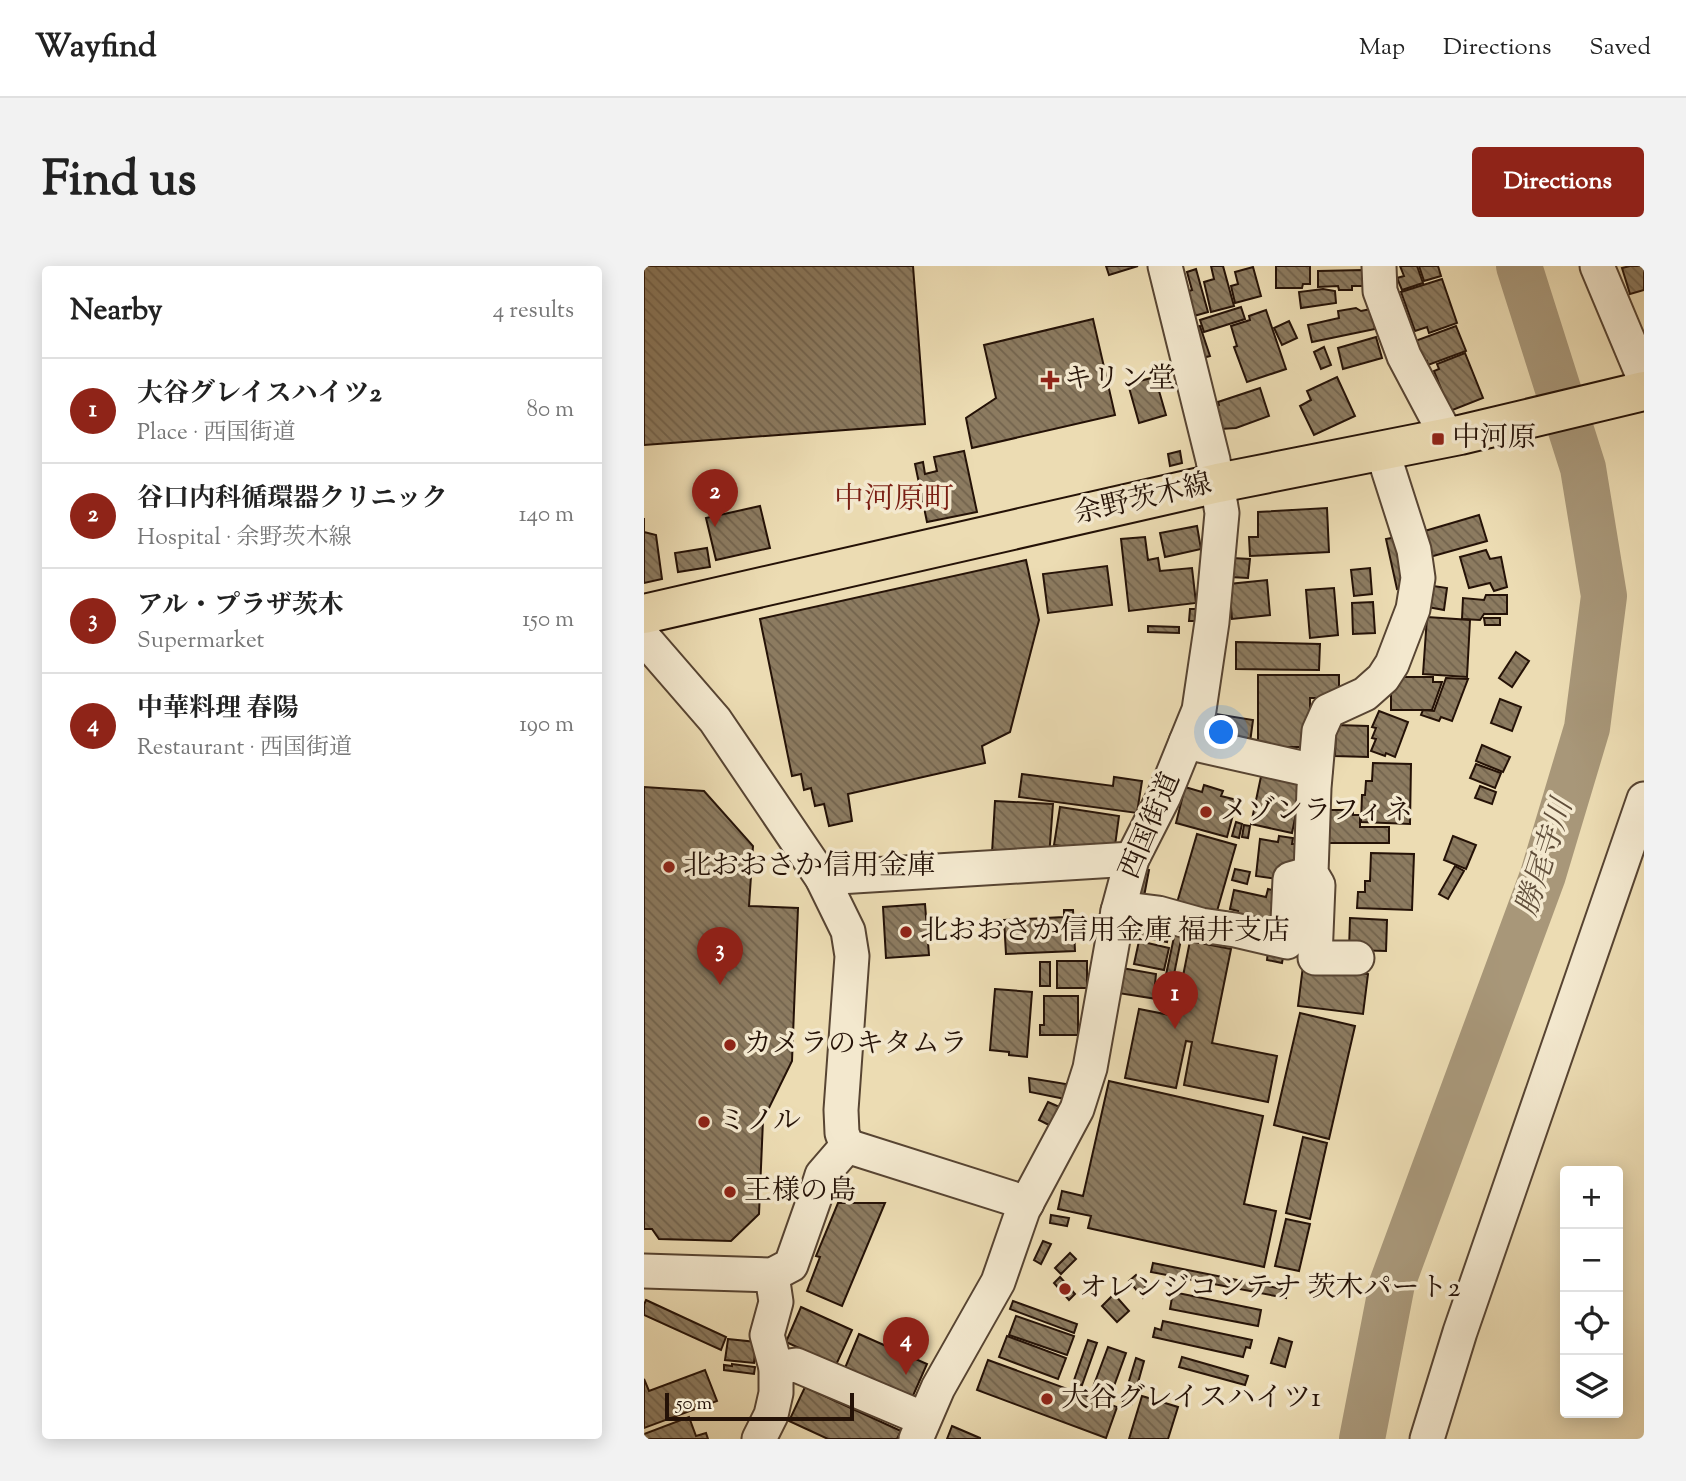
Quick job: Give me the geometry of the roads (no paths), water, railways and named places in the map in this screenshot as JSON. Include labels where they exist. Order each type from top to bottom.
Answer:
[{"type":"main road","name":"余野茨木線","points":[[644,614],[1218,483],[1447,437],[1641,388]]},
{"type":"street","name":"西国街道","points":[[920,1429],[938,1388],[998,1282],[1023,1210],[1077,1109],[1090,1068],[1118,911],[1132,859],[1164,796],[1199,710],[1212,622],[1222,513],[1218,483],[1165,266]]},
{"type":"street","points":[[1379,266],[1380,291],[1404,356],[1447,437]]},
{"type":"street","points":[[1597,266],[1641,388]]},
{"type":"street","points":[[1357,958],[1315,958],[1318,885],[1311,873],[1315,771],[1319,731],[1328,711],[1365,694],[1383,678],[1392,664],[1415,598],[1418,578],[1414,550],[1382,450]]},
{"type":"street","points":[[644,638],[715,720],[822,878],[848,930],[852,956],[841,1110],[842,1133],[847,1146]]},
{"type":"street","points":[[1186,742],[1315,771]]},
{"type":"street","points":[[1427,1439],[1460,1332],[1644,799]]},
{"type":"street","points":[[822,878],[1132,859]]},
{"type":"street","points":[[1118,911],[1158,912],[1201,925],[1287,942],[1290,879],[1311,873]]},
{"type":"street","points":[[847,1146],[1027,1203]]},
{"type":"street","points":[[644,1271],[772,1275],[790,1265],[822,1175],[847,1146]]},
{"type":"street","points":[[759,1439],[771,1415],[776,1394],[776,1368],[767,1335],[776,1302],[772,1275]]},
{"type":"street","points":[[776,1368],[796,1365],[920,1429]]},
{"type":"waterway","name":"勝尾寺川","points":[[1362,1439],[1392,1284],[1543,875],[1587,728],[1604,596],[1583,468],[1519,266]]},
{"type":"place","name":"キリン堂","points":[[1050,380]]},
{"type":"place","name":"中河原","points":[[1438,439]]},
{"type":"place","name":"谷口内科循環器クリニック","points":[[715,527]]},
{"type":"place","name":"メゾンラフィネ","points":[[1206,812]]},
{"type":"place","name":"北おおさか信用金庫","points":[[669,867]]},
{"type":"place","name":"北おおさか信用金庫 福井支店","points":[[906,932]]},
{"type":"place","name":"アル・プラザ茨木","points":[[720,985]]},
{"type":"place","name":"大谷グレイスハイツ2","points":[[1175,1029]]},
{"type":"place","name":"カメラのキタムラ","points":[[730,1045]]},
{"type":"place","name":"ミノル","points":[[704,1122]]},
{"type":"place","name":"王様の島","points":[[730,1192]]},
{"type":"place","name":"オレンジコンテナ 茨木パート2","points":[[1065,1289]]},
{"type":"place","name":"中華料理 春陽","points":[[906,1375]]},
{"type":"place","name":"大谷グレイスハイツ1","points":[[1047,1399]]},
{"type":"district","name":"中河原町","points":[[894,500]]}]
